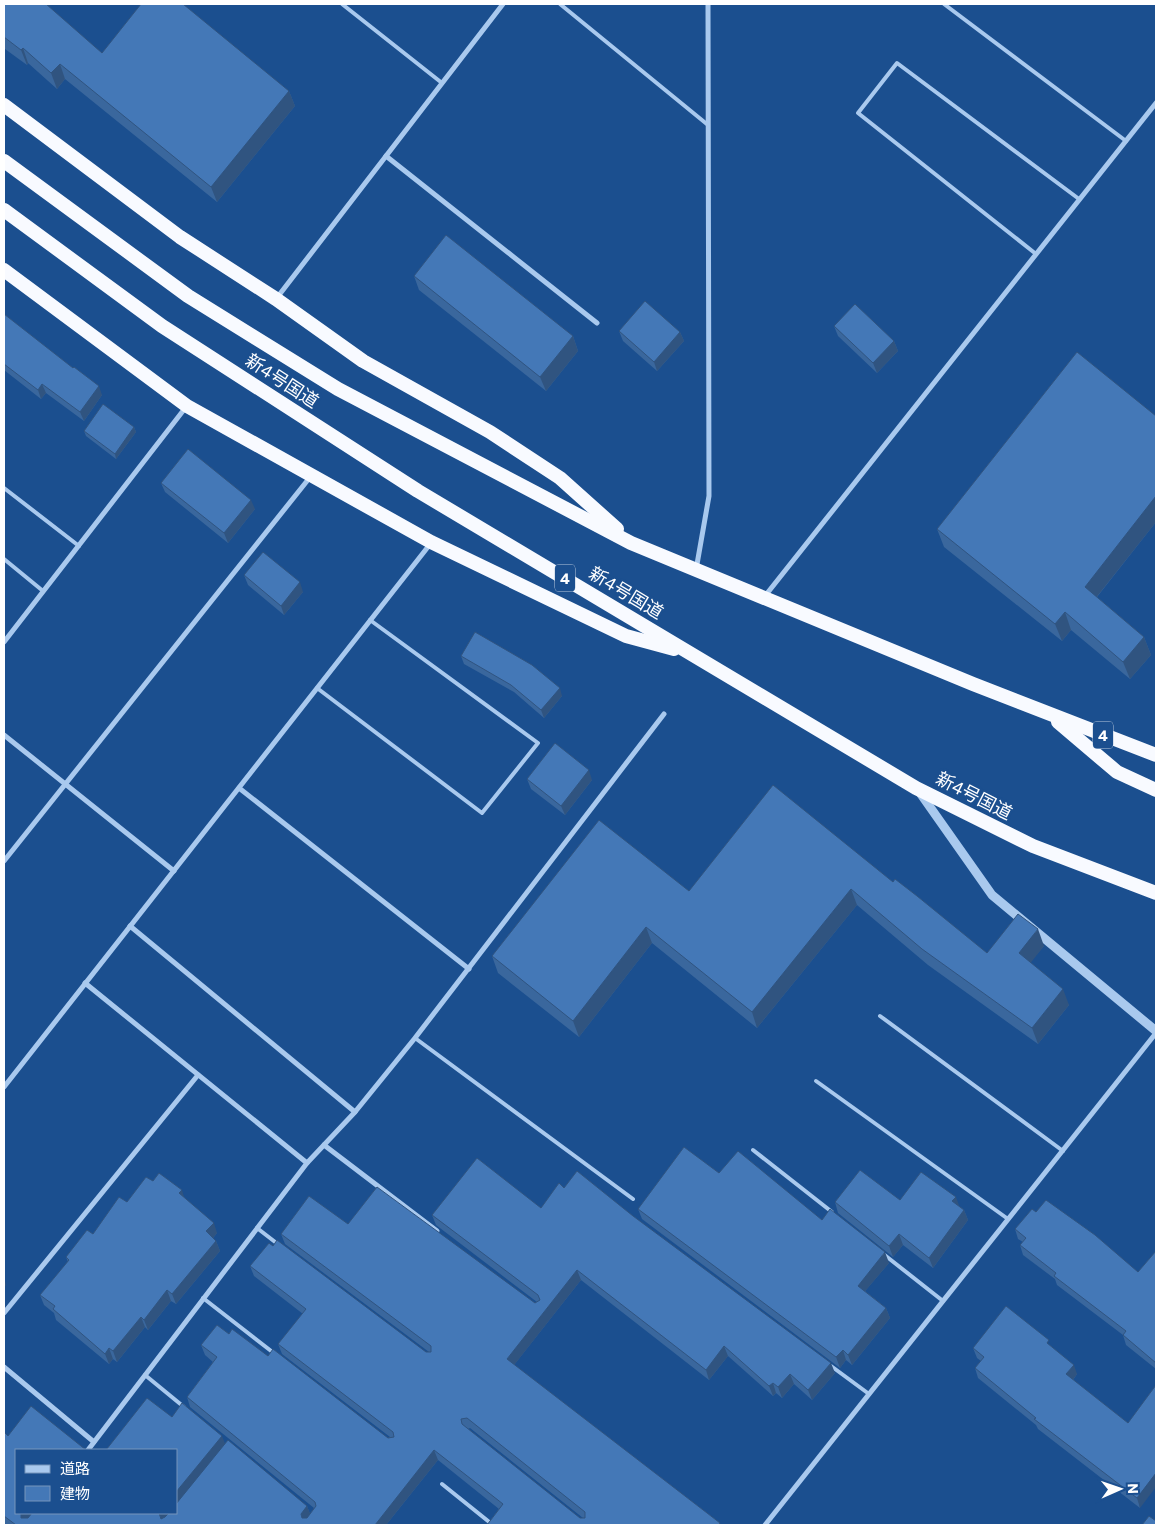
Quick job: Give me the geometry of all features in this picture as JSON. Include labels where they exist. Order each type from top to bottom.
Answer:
[{"type":"highway","points":[[4,105],[180,236],[276,299],[363,361],[490,432],[560,478],[631,542]]},
{"type":"highway","name":"新4号国道","points":[[4,161],[188,296],[338,389],[631,542],[696,570],[765,596],[973,684],[1156,755]]},
{"type":"highway","name":"新4号国道","points":[[4,210],[170,331],[418,491],[916,788],[1033,846],[1156,893]]},
{"type":"highway","points":[[4,270],[187,406],[431,542],[626,636],[691,654]]},
{"type":"highway","points":[[1050,714],[1117,772],[1156,790]]},
{"type":"street","points":[[276,299],[503,4]]},
{"type":"street","points":[[696,570],[709,496],[708,4]]},
{"type":"street","points":[[765,596],[1156,103]]},
{"type":"street","points":[[386,156],[597,322]]},
{"type":"street","points":[[4,642],[187,406]]},
{"type":"street","points":[[4,860],[312,475]]},
{"type":"street","points":[[4,1087],[431,542]]},
{"type":"street","points":[[89,1449],[307,1163],[355,1112],[415,1038],[664,714]]},
{"type":"street","points":[[4,735],[174,871]]},
{"type":"street","points":[[239,788],[469,969]]},
{"type":"street","points":[[765,1525],[1156,1032],[992,895],[916,788]]},
{"type":"street","points":[[130,926],[355,1112]]},
{"type":"street","points":[[86,983],[307,1163]]},
{"type":"street","points":[[4,1313],[198,1075]]},
{"type":"street","points":[[324,1144],[439,1233]]},
{"type":"street","points":[[4,1367],[94,1442]]},
{"type":"lane","points":[[342,4],[442,83]]},
{"type":"lane","points":[[560,4],[708,125]]},
{"type":"lane","points":[[944,4],[1126,141]]},
{"type":"lane","points":[[1036,254],[858,113],[897,63],[1079,199]]},
{"type":"lane","points":[[4,488],[79,546]]},
{"type":"lane","points":[[4,559],[43,591]]},
{"type":"lane","points":[[317,688],[482,813],[538,743],[370,620]]},
{"type":"lane","points":[[880,1016],[1063,1150]]},
{"type":"lane","points":[[415,1038],[633,1199]]},
{"type":"lane","points":[[816,1081],[1008,1219]]},
{"type":"lane","points":[[753,1150],[837,1216]]},
{"type":"lane","points":[[257,1228],[281,1246]]},
{"type":"lane","points":[[875,1246],[943,1301]]},
{"type":"lane","points":[[203,1298],[280,1357]]},
{"type":"lane","points":[[829,1365],[869,1394]]},
{"type":"lane","points":[[145,1375],[188,1410]]},
{"type":"lane","points":[[442,1484],[493,1525]]},
{"type":"building","points":[[4,4],[46,4],[102,53],[141,4],[183,4],[289,91],[211,187],[60,64],[51,73],[23,48],[21,50],[4,37]]},
{"type":"building","points":[[446,235],[573,336],[540,377],[414,276]]},
{"type":"building","points":[[645,301],[680,332],[654,362],[619,331]]},
{"type":"building","points":[[855,304],[894,341],[873,363],[834,326]]},
{"type":"building","points":[[4,314],[99,386],[80,412],[42,384],[38,390],[4,364]]},
{"type":"building","points":[[1077,352],[1156,416],[1156,496],[1085,587],[1144,637],[1123,662],[1065,612],[1055,624],[937,529]]},
{"type":"building","points":[[103,404],[134,427],[115,454],[84,431]]},
{"type":"building","points":[[188,449],[251,500],[224,533],[161,483]]},
{"type":"building","points":[[263,552],[300,582],[281,606],[244,575]]},
{"type":"building","points":[[475,632],[532,665],[560,688],[541,710],[511,685],[461,656]]},
{"type":"building","points":[[555,743],[589,770],[561,806],[527,779]]},
{"type":"building","points":[[773,785],[893,882],[895,879],[987,953],[1018,914],[1038,929],[1019,953],[1063,989],[1032,1028],[922,949],[851,889],[752,1012],[646,927],[573,1021],[492,956],[599,820],[689,891]]},
{"type":"building","points":[[684,1147],[719,1173],[738,1151],[822,1220],[830,1209],[885,1252],[858,1286],[886,1308],[848,1355],[843,1350],[836,1357],[638,1209]]},
{"type":"building","points":[[477,1158],[541,1208],[559,1183],[564,1188],[577,1171],[633,1216],[831,1363],[808,1390],[790,1374],[778,1387],[773,1383],[769,1386],[724,1346],[706,1370],[577,1270],[507,1359],[720,1523],[719,1525],[487,1525],[503,1504],[434,1450],[375,1525],[16,1525],[4,1516],[4,1432],[8,1436],[31,1406],[85,1449],[15,1449],[15,1514],[21,1514],[21,1518],[28,1518],[31,1514],[159,1514],[161,1519],[168,1514],[178,1514],[178,1502],[228,1440],[307,1506],[301,1514],[302,1518],[307,1518],[316,1506],[315,1502],[187,1397],[217,1357],[201,1345],[217,1325],[229,1334],[232,1329],[268,1356],[273,1349],[388,1438],[394,1437],[393,1432],[278,1344],[306,1309],[250,1266],[269,1243],[273,1246],[277,1240],[426,1352],[431,1352],[431,1346],[281,1234],[309,1196],[348,1224],[377,1187],[535,1303],[540,1300],[538,1295],[432,1215]],"holes":[[[467,1418],[585,1512],[585,1518],[580,1518],[462,1424],[461,1419]]]},
{"type":"building","points":[[860,1170],[900,1200],[921,1172],[956,1197],[952,1201],[964,1210],[929,1258],[899,1234],[889,1246],[835,1202]]},
{"type":"building","points":[[159,1173],[182,1190],[179,1193],[214,1223],[206,1231],[216,1241],[172,1294],[167,1290],[144,1320],[141,1317],[113,1351],[109,1348],[105,1354],[53,1309],[55,1306],[40,1295],[69,1260],[66,1257],[87,1230],[93,1234],[119,1197],[127,1202],[146,1177],[153,1181]]},
{"type":"building","points":[[1046,1200],[1095,1235],[1138,1272],[1156,1251],[1156,1363],[1123,1335],[1126,1331],[1054,1276],[1056,1273],[1020,1245],[1026,1238],[1015,1229],[1032,1209],[1036,1212]]},
{"type":"building","points":[[1006,1306],[1049,1340],[1047,1343],[1074,1365],[1066,1374],[1128,1423],[1156,1385],[1156,1473],[1137,1498],[1034,1419],[1036,1418],[975,1368],[984,1357],[973,1348]]},
{"type":"building","points":[[147,1398],[172,1417],[182,1403],[222,1436],[178,1490],[178,1449],[107,1449]]},
{"type":"building","points":[[1149,1516],[1156,1521],[1156,1525],[1142,1525]]}]
